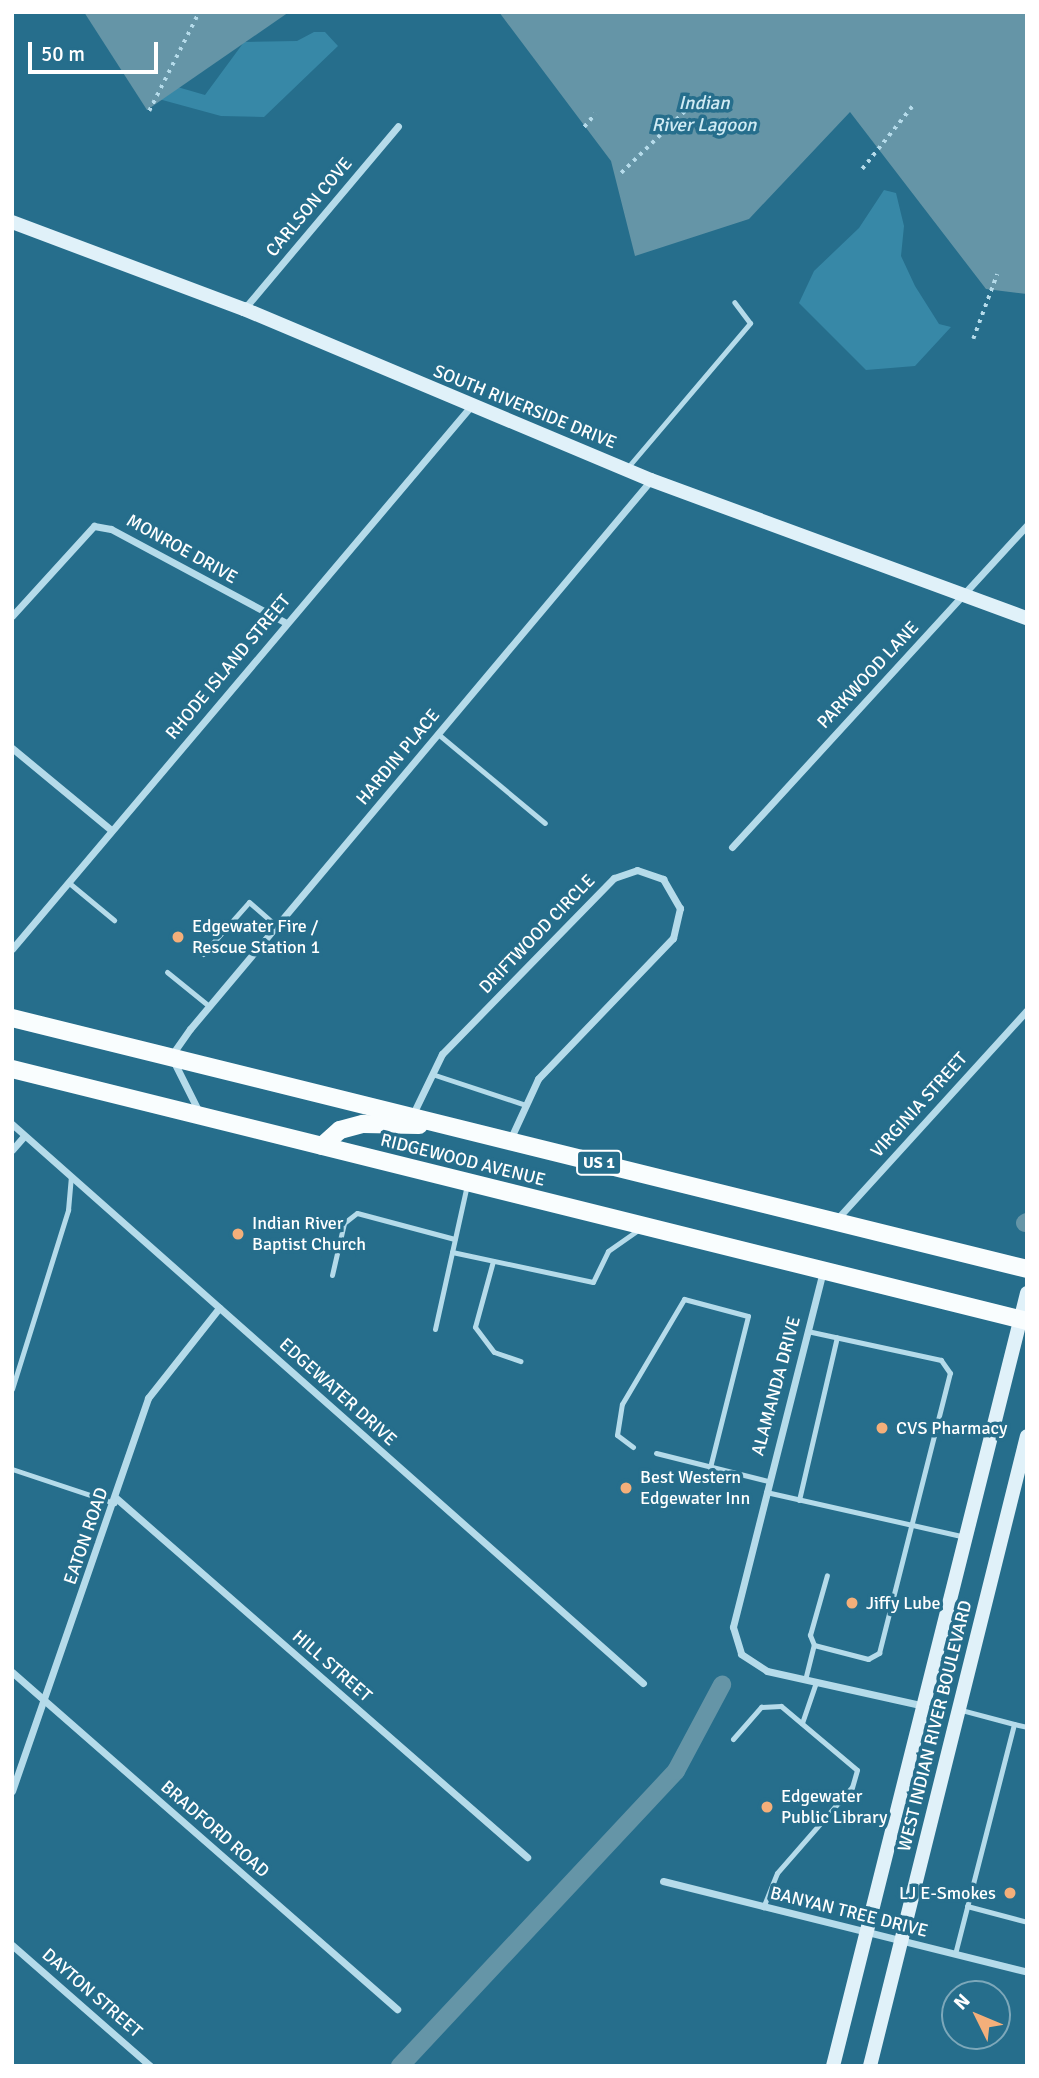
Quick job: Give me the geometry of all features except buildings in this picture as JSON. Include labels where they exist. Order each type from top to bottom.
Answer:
[{"type":"main road","name":"SOUTH RIVERSIDE DRIVE","points":[[12,222],[244,309],[471,407],[651,480],[1027,618]]},
{"type":"main road","name":"RIDGEWOOD AVENUE","points":[[12,1018],[1027,1269]]},
{"type":"main road","name":"RIDGEWOOD AVENUE","points":[[12,1069],[1022,1320]]},
{"type":"main road","points":[[323,1146],[340,1130],[363,1124],[447,1125]]},
{"type":"main road","name":"WEST INDIAN RIVER BOULEVARD","points":[[833,2066],[962,1536],[1022,1320],[1027,1293]]},
{"type":"main road","name":"WEST INDIAN RIVER BOULEVARD","points":[[870,2066],[1027,1436]]},
{"type":"street","name":"CARLSON COVE","points":[[244,309],[398,125]]},
{"type":"street","name":"RHODE ISLAND STREET","points":[[13,947],[471,407]]},
{"type":"street","name":"HARDIN PLACE","points":[[171,1056],[209,1006],[651,480]]},
{"type":"street","name":"PARKWOOD LANE","points":[[732,847],[1027,525]]},
{"type":"street","name":"MONROE DRIVE","points":[[12,616],[94,526],[111,529],[286,624]]},
{"type":"street","points":[[12,748],[111,830]]},
{"type":"street","name":"DRIFTWOOD CIRCLE","points":[[412,1117],[442,1054],[614,878],[637,870],[663,879],[680,908],[673,938],[538,1079],[510,1140]]},
{"type":"street","name":"VIRGINIA STREET","points":[[834,1222],[1027,1010]]},
{"type":"street","points":[[171,1056],[201,1116]]},
{"type":"street","name":"EDGEWATER DRIVE","points":[[12,1124],[643,1683]]},
{"type":"street","points":[[12,1150],[24,1136]]},
{"type":"street","name":"ALAMANDA DRIVE","points":[[823,1270],[733,1627],[741,1654],[766,1671],[920,1704]]},
{"type":"street","name":"EATON ROAD","points":[[12,1791],[47,1702],[148,1398],[219,1308]]},
{"type":"street","name":"HILL STREET","points":[[115,1501],[527,1857]]},
{"type":"street","name":"BRADFORD ROAD","points":[[12,1672],[397,2009]]},
{"type":"street","name":"BANYAN TREE DRIVE","points":[[663,1881],[1027,1972]]},
{"type":"street","name":"DAYTON STREET","points":[[12,1945],[150,2066]]},
{"type":"lane","points":[[627,470],[750,323],[734,302]]},
{"type":"lane","points":[[438,734],[545,823]]},
{"type":"lane","points":[[68,882],[114,920]]},
{"type":"lane","points":[[204,954],[249,902],[277,926]]},
{"type":"lane","points":[[167,972],[209,1006]]},
{"type":"lane","points":[[432,1074],[526,1105]]},
{"type":"lane","points":[[12,1389],[68,1210],[71,1177]]},
{"type":"lane","points":[[435,1329],[468,1182]]},
{"type":"lane","points":[[332,1275],[344,1223],[357,1213],[455,1239]]},
{"type":"lane","points":[[452,1252],[593,1283],[608,1251],[644,1226]]},
{"type":"lane","points":[[493,1261],[475,1327],[494,1352],[520,1361]]},
{"type":"lane","points":[[633,1447],[617,1435],[622,1404],[684,1299],[748,1316],[710,1466]]},
{"type":"lane","points":[[807,1331],[949,1366],[914,1525],[879,1653],[868,1659],[814,1645]]},
{"type":"lane","points":[[799,1500],[837,1338]]},
{"type":"lane","points":[[656,1453],[768,1481]]},
{"type":"lane","points":[[12,1469],[115,1501]]},
{"type":"lane","points":[[766,1492],[962,1536]]},
{"type":"lane","points":[[805,1680],[814,1645],[810,1635],[827,1575]]},
{"type":"lane","points":[[802,1723],[816,1682]]},
{"type":"lane","points":[[733,1739],[770,1704],[802,1723],[853,1764],[857,1777],[777,1873],[763,1906]]},
{"type":"lane","points":[[960,1709],[1027,1727]]},
{"type":"lane","points":[[955,1954],[1013,1724]]},
{"type":"lane","points":[[967,1906],[1027,1923]]},
{"type":"path","points":[[149,111],[199,12]]},
{"type":"path","points":[[862,169],[914,104]]},
{"type":"path","points":[[621,173],[686,110]]},
{"type":"path","points":[[583,127],[595,114]]},
{"type":"path","points":[[973,339],[997,274]]},
{"type":"shaded area","points":[[314,32],[325,32],[338,46],[264,117],[221,116],[155,98],[174,86],[205,95],[244,42],[297,41]]},
{"type":"shaded area","points":[[884,190],[896,193],[904,226],[901,256],[915,286],[939,324],[951,327],[915,366],[866,370],[799,303],[814,271],[859,228]]},
{"type":"water","points":[[84,12],[289,12],[147,110]]},
{"type":"water","name":"Indian River Lagoon","points":[[499,12],[1027,12],[1027,294],[986,289],[850,112],[749,219],[635,256],[611,161]]},
{"type":"waterway","points":[[400,2066],[676,1771],[722,1685]]},
{"type":"place","name":"Edgewater Fire / Rescue Station 1","points":[[178,937]]},
{"type":"place","name":"Indian River Baptist Church","points":[[238,1234]]},
{"type":"place","name":"CVS Pharmacy","points":[[882,1428]]},
{"type":"place","name":"Best Western Edgewater Inn","points":[[626,1488]]},
{"type":"place","name":"Jiffy Lube","points":[[852,1603]]},
{"type":"place","name":"Edgewater Public Library","points":[[767,1807]]},
{"type":"place","name":"LJ E-Smokes","points":[[1010,1893]]}]
